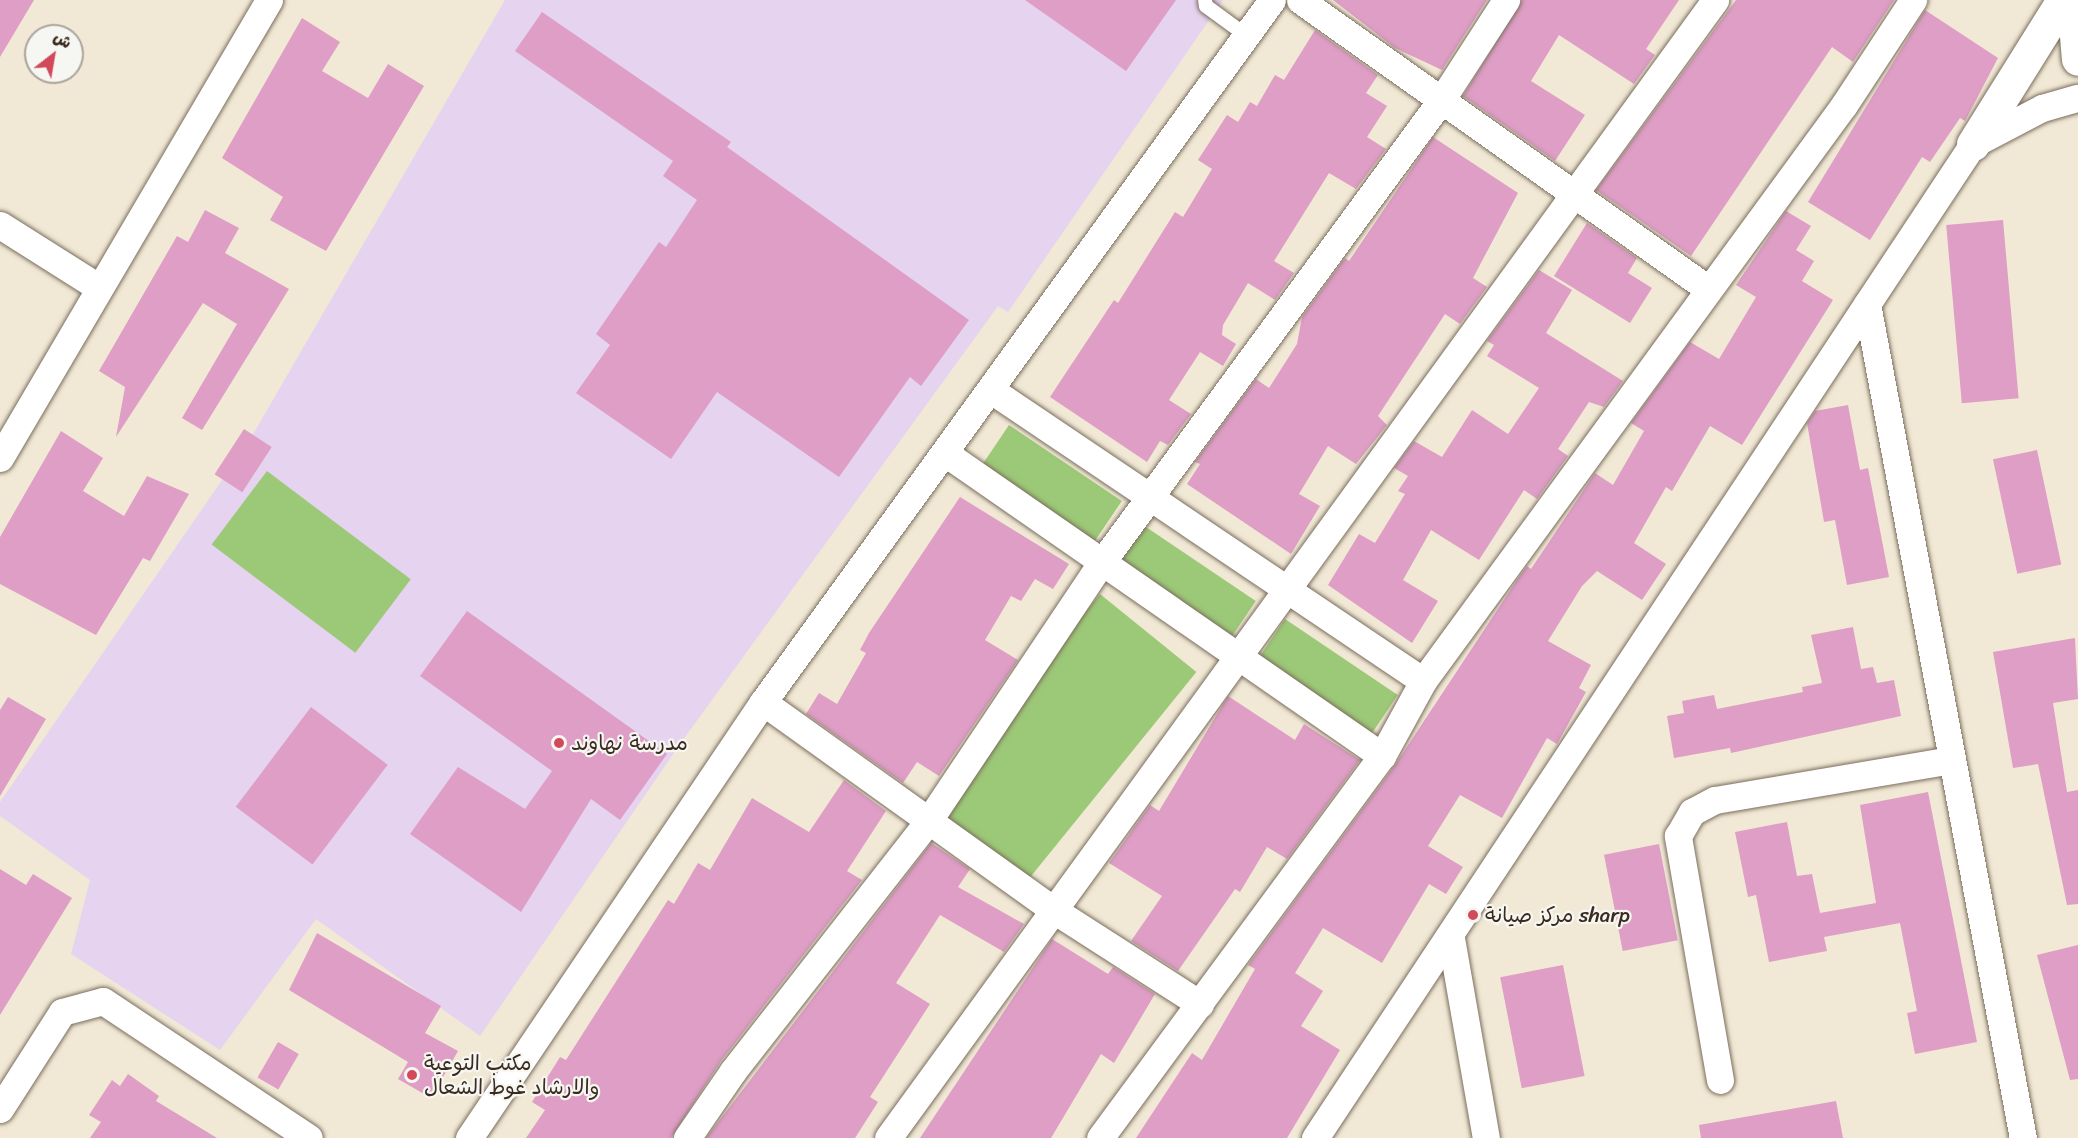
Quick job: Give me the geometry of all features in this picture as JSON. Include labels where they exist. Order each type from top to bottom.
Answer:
[{"type":"main road","points":[[1973,144],[2063,0]]},
{"type":"main road","points":[[2073,0],[2078,59]]},
{"type":"street","points":[[0,458],[98,287],[269,0]]},
{"type":"street","points":[[469,1138],[763,702],[1272,0]]},
{"type":"street","points":[[1300,0],[1708,289]]},
{"type":"street","points":[[687,1138],[733,1071],[929,820],[1102,562],[1442,99],[1506,0]]},
{"type":"street","points":[[888,1138],[1052,909],[1239,657],[1715,0]]},
{"type":"street","points":[[1100,1138],[1382,756],[1423,681],[1844,105],[1913,0]]},
{"type":"street","points":[[1315,1138],[1451,938],[1973,144],[2042,108],[2078,98]]},
{"type":"street","points":[[0,225],[98,287]]},
{"type":"street","points":[[1867,304],[2023,1138]]},
{"type":"street","points":[[991,390],[1423,681]]},
{"type":"street","points":[[945,453],[1382,756]]},
{"type":"street","points":[[763,702],[1052,909],[1200,1004]]},
{"type":"street","points":[[1720,1080],[1678,836],[1692,812],[1715,800],[1951,760]]},
{"type":"street","points":[[1451,938],[1486,1138]]},
{"type":"street","points":[[0,1109],[62,1012],[103,1001],[309,1138]]},
{"type":"lane","points":[[1205,0],[1206,6],[1247,36]]},
{"type":"shaded area","points":[[505,0],[1223,0],[1008,312],[998,306],[680,744],[480,1036],[316,919],[220,1050],[71,954],[90,880],[0,816],[0,802],[249,441]]},
{"type":"green space","points":[[1009,425],[1122,501],[1092,545],[979,469]]},
{"type":"green space","points":[[267,471],[411,579],[355,653],[212,544]]},
{"type":"green space","points":[[1143,525],[1256,601],[1226,646],[1113,570]]},
{"type":"green space","points":[[1100,594],[1196,672],[1023,887],[926,808]]},
{"type":"green space","points":[[1285,619],[1398,695],[1368,740],[1255,664]]},
{"type":"building","points":[[0,0],[34,0],[0,57]]},
{"type":"building","points":[[1025,0],[1176,0],[1126,71]]},
{"type":"building","points":[[1333,0],[1487,0],[1442,70],[1395,48]]},
{"type":"building","points":[[1522,0],[1679,0],[1646,49],[1655,55],[1634,84],[1559,35],[1531,81],[1585,115],[1555,161],[1463,96]]},
{"type":"building","points":[[1736,0],[1894,0],[1853,62],[1832,47],[1691,256],[1596,190]]},
{"type":"building","points":[[1925,10],[1998,58],[1965,121],[1960,118],[1930,162],[1922,157],[1870,240],[1808,202]]},
{"type":"building","points":[[542,12],[731,142],[727,147],[969,320],[921,386],[910,377],[839,477],[717,392],[671,459],[576,393],[610,345],[596,334],[659,242],[666,247],[697,200],[663,176],[673,161],[515,51]]},
{"type":"building","points":[[302,18],[340,42],[322,71],[368,98],[388,64],[424,86],[326,251],[270,220],[283,197],[222,158]]},
{"type":"building","points":[[1315,30],[1378,75],[1366,93],[1387,106],[1367,137],[1386,149],[1356,189],[1329,173],[1274,261],[1294,273],[1275,300],[1248,283],[1223,325],[1222,335],[1236,344],[1223,366],[1200,352],[1169,400],[1191,414],[1168,445],[1160,441],[1147,462],[1050,397],[1114,300],[1118,303],[1175,212],[1183,217],[1212,169],[1198,160],[1227,115],[1238,122],[1250,102],[1257,106],[1275,75],[1284,80]]},
{"type":"building","points":[[1433,137],[1518,193],[1473,278],[1487,287],[1460,324],[1445,314],[1378,416],[1387,425],[1356,464],[1328,446],[1299,494],[1320,506],[1291,554],[1187,484],[1200,464],[1195,462],[1256,379],[1269,388],[1297,344],[1302,317],[1345,258],[1349,261]]},
{"type":"building","points":[[205,210],[239,228],[225,253],[289,289],[202,430],[182,418],[237,324],[203,303],[116,437],[125,387],[99,371],[177,236],[188,242]]},
{"type":"building","points":[[1786,211],[1811,226],[1796,250],[1814,261],[1802,281],[1833,300],[1742,445],[1710,426],[1672,491],[1666,487],[1634,543],[1666,564],[1642,600],[1597,571],[1582,586],[1548,641],[1591,665],[1579,688],[1586,692],[1557,744],[1547,738],[1502,818],[1460,795],[1428,846],[1463,867],[1446,894],[1429,884],[1382,963],[1323,928],[1295,973],[1323,991],[1301,1026],[1340,1050],[1287,1138],[1136,1138],[1192,1053],[1202,1060],[1255,969],[1248,965],[1395,765],[1527,566],[1531,569],[1595,473],[1613,485],[1644,431],[1631,423],[1690,342],[1719,359],[1756,297],[1736,285]]},
{"type":"building","points":[[2003,220],[2019,398],[1962,403],[1946,225]]},
{"type":"building","points":[[1587,223],[1637,258],[1628,273],[1652,288],[1630,323],[1554,276]]},
{"type":"building","points":[[1539,270],[1572,290],[1546,333],[1623,381],[1604,407],[1589,402],[1558,449],[1568,456],[1537,499],[1524,490],[1479,560],[1431,530],[1403,580],[1438,601],[1412,643],[1328,585],[1359,534],[1375,543],[1405,494],[1398,491],[1408,476],[1394,468],[1414,441],[1442,457],[1472,410],[1508,434],[1539,388],[1487,356],[1494,345],[1487,341]]},
{"type":"building","points":[[1848,405],[1860,470],[1868,468],[1889,577],[1847,585],[1835,520],[1824,522],[1807,423],[1815,411]]},
{"type":"building","points":[[244,429],[272,447],[242,492],[215,474]]},
{"type":"building","points":[[61,431],[103,458],[83,491],[124,516],[147,476],[189,494],[150,561],[143,558],[96,635],[0,584],[0,537]]},
{"type":"building","points":[[2037,450],[2061,564],[2017,574],[1993,459]]},
{"type":"building","points":[[960,497],[1069,564],[1053,589],[1035,579],[1021,601],[1011,596],[985,640],[1018,660],[939,776],[917,762],[903,783],[806,714],[819,693],[837,704],[866,653],[860,650],[869,633]]},
{"type":"building","points":[[467,611],[667,754],[620,820],[591,799],[521,912],[410,834],[458,767],[525,809],[552,771],[420,676]]},
{"type":"building","points":[[1853,627],[1861,669],[1873,667],[1877,683],[1894,680],[1901,716],[1731,753],[1730,748],[1674,758],[1667,716],[1684,713],[1682,701],[1714,695],[1717,709],[1803,692],[1802,687],[1822,683],[1811,635]]},
{"type":"building","points":[[2075,638],[2078,699],[2053,703],[2067,792],[2078,790],[2078,904],[2067,905],[2038,764],[2013,768],[1993,652]]},
{"type":"building","points":[[1228,696],[1295,740],[1304,724],[1360,760],[1287,859],[1267,847],[1240,892],[1235,889],[1178,971],[1131,941],[1162,896],[1109,863],[1150,805],[1159,811]]},
{"type":"building","points":[[8,697],[46,719],[0,796],[0,710]]},
{"type":"building","points":[[311,707],[388,765],[312,865],[236,807]]},
{"type":"building","points":[[844,780],[886,811],[847,871],[862,880],[721,1061],[671,1138],[526,1138],[545,1110],[532,1102],[560,1057],[566,1060],[668,900],[674,904],[698,863],[710,870],[752,798],[809,832]]},
{"type":"building","points":[[1928,792],[1977,1042],[1915,1054],[1907,1013],[1917,1011],[1900,923],[1824,937],[1827,951],[1769,962],[1756,895],[1748,897],[1735,832],[1787,822],[1797,876],[1812,874],[1820,913],[1876,903],[1860,805]]},
{"type":"building","points":[[931,843],[970,869],[958,887],[1024,924],[1004,952],[940,915],[896,983],[930,1004],[870,1097],[878,1102],[855,1138],[706,1138]]},
{"type":"building","points":[[1659,844],[1678,940],[1623,951],[1604,855]]},
{"type":"building","points":[[0,869],[26,885],[33,874],[72,898],[0,1015]]},
{"type":"building","points":[[317,933],[441,1006],[425,1033],[458,1051],[431,1098],[398,1079],[408,1062],[289,990]]},
{"type":"building","points":[[1052,939],[1108,974],[1113,967],[1155,994],[1114,1063],[1101,1054],[1051,1138],[920,1138]]},
{"type":"building","points":[[2078,945],[2078,1079],[2070,1080],[2037,955]]},
{"type":"building","points":[[1563,965],[1585,1076],[1522,1088],[1500,977]]},
{"type":"building","points":[[278,1042],[299,1054],[278,1090],[257,1078]]},
{"type":"building","points":[[128,1074],[159,1096],[156,1101],[217,1138],[90,1138],[101,1122],[89,1115],[112,1080],[120,1086]]},
{"type":"building","points":[[1836,1101],[1843,1138],[1701,1138],[1699,1125]]},
{"type":"place","name":"مدرسة نهاوند","points":[[559,743]]},
{"type":"place","name":"مركز صيانة sharp","points":[[1473,915]]},
{"type":"place","name":"مكتب التوعية والارشاد غوط الشعال","points":[[412,1075]]}]
